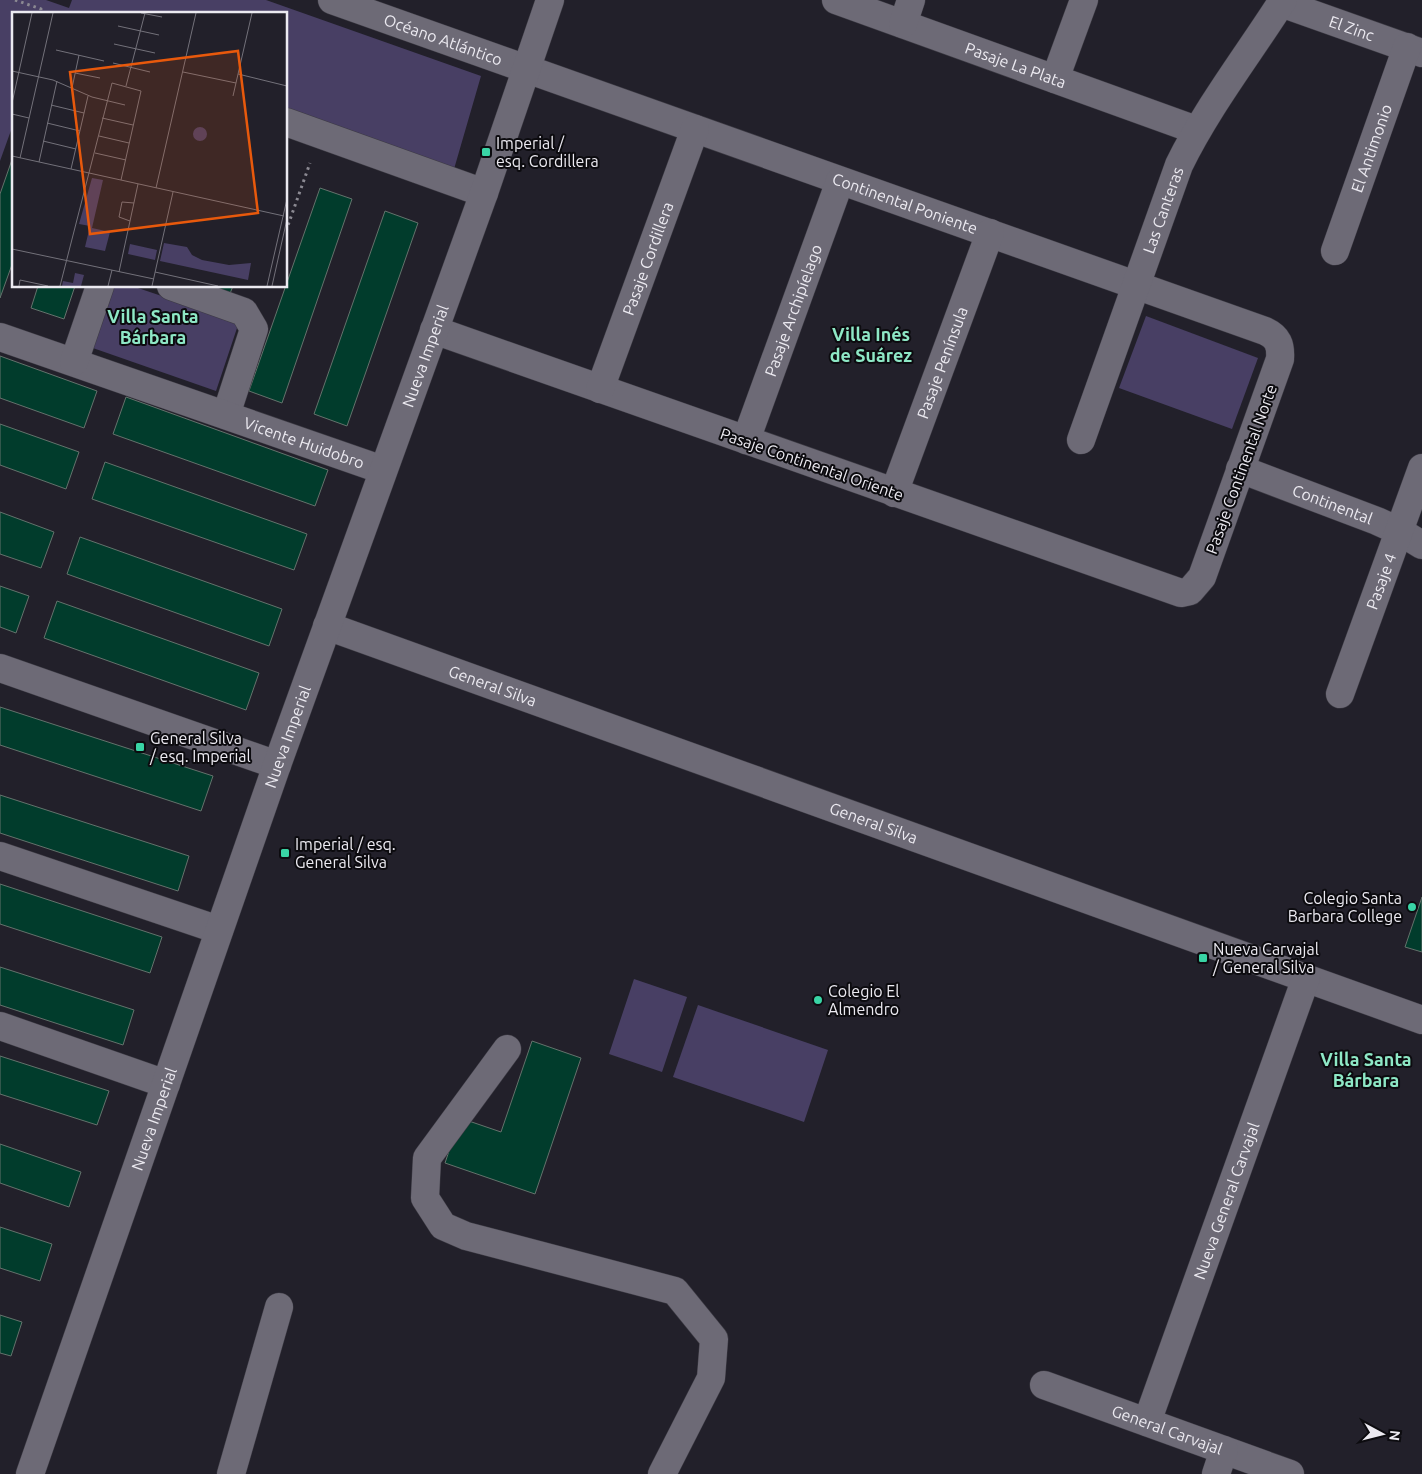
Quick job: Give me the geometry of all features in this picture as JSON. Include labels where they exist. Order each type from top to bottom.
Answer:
[{"type":"street","name":"Océano Atlántico","points":[[332,0],[525,70]]},
{"type":"street","name":"Nueva Imperial","points":[[30,1474],[277,765],[484,193],[550,0]]},
{"type":"street","name":"Pasaje La Plata","points":[[836,0],[907,12],[1055,79],[1196,130]]},
{"type":"street","points":[[1055,79],[1084,0]]},
{"type":"street","name":"El Zinc","points":[[1282,2],[1415,50]]},
{"type":"street","name":"Las Canteras","points":[[1081,440],[1179,165],[1196,130],[1282,2]]},
{"type":"street","name":"El Antimonio","points":[[1335,250],[1415,50]]},
{"type":"street","name":"Continental Poniente","points":[[525,70],[1265,331],[1273,335],[1279,342]]},
{"type":"street","points":[[288,123],[484,193]]},
{"type":"street","name":"Pasaje Cordillera","points":[[600,389],[695,129]]},
{"type":"street","name":"Pasaje Archipíelago","points":[[746,440],[840,181]]},
{"type":"street","name":"Pasaje Península","points":[[894,493],[990,233]]},
{"type":"street","points":[[74,362],[99,288]]},
{"type":"street","name":"Vicente Huidobro","points":[[177,288],[244,312],[254,329],[226,415]]},
{"type":"street","name":"Pasaje Continental Oriente","points":[[434,330],[1172,591],[1181,593],[1190,591]]},
{"type":"street","name":"Vicente Huidobro","points":[[0,337],[384,470]]},
{"type":"street","name":"Pasaje Continental Norte","points":[[1190,591],[1202,578],[1280,359],[1279,342]]},
{"type":"street","name":"Pasaje 4","points":[[1340,694],[1422,468]]},
{"type":"street","name":"Continental","points":[[1240,469],[1399,531],[1422,545]]},
{"type":"street","name":"General Silva","points":[[327,626],[1422,1020]]},
{"type":"street","points":[[0,668],[277,765]]},
{"type":"street","points":[[0,856],[219,930]]},
{"type":"street","name":"Nueva General Carvajal","points":[[1147,1422],[1306,978]]},
{"type":"street","points":[[0,1026],[166,1084]]},
{"type":"street","points":[[507,1049],[427,1158],[425,1198],[443,1226],[466,1236],[675,1291],[714,1339],[711,1378],[662,1474]]},
{"type":"street","points":[[231,1474],[279,1307]]},
{"type":"street","name":"General Carvajal","points":[[1044,1385],[1147,1422],[1220,1462],[1290,1474]]},
{"type":"path","points":[[15,0],[41,9],[40,12]]},
{"type":"path","points":[[288,226],[312,160]]},
{"type":"shaded area","points":[[0,0],[46,0],[69,8],[72,0],[266,0],[481,76],[452,176],[288,115],[288,12],[12,12],[12,128],[0,161]]},
{"type":"shaded area","points":[[111,288],[138,288],[239,322],[216,391],[90,347]]},
{"type":"shaded area","points":[[1146,316],[1258,358],[1232,429],[1119,388]]},
{"type":"shaded area","points":[[634,979],[687,997],[662,1072],[609,1054]]},
{"type":"shaded area","points":[[698,1005],[828,1050],[804,1122],[673,1077]]},
{"type":"building","points":[[12,160],[12,265],[0,298],[0,194]]},
{"type":"building","points":[[320,188],[352,199],[282,403],[249,391],[285,288],[288,288],[288,279]]},
{"type":"building","points":[[385,211],[418,223],[347,426],[314,414]]},
{"type":"building","points":[[37,288],[74,288],[64,319],[31,308]]},
{"type":"building","points":[[207,288],[232,288],[229,296]]},
{"type":"building","points":[[0,356],[97,391],[84,428],[0,398]]},
{"type":"building","points":[[126,397],[328,470],[315,506],[113,434]]},
{"type":"building","points":[[0,424],[79,452],[66,489],[0,465]]},
{"type":"building","points":[[105,462],[307,534],[294,570],[92,499]]},
{"type":"building","points":[[0,512],[54,532],[41,568],[0,554]]},
{"type":"building","points":[[80,537],[282,609],[269,646],[67,574]]},
{"type":"building","points":[[0,586],[29,596],[16,633],[0,627]]},
{"type":"building","points":[[57,601],[259,673],[246,710],[44,638]]},
{"type":"building","points":[[0,707],[213,776],[201,811],[0,745]]},
{"type":"building","points":[[0,795],[189,856],[178,891],[0,833]]},
{"type":"building","points":[[0,884],[162,937],[150,973],[0,924]]},
{"type":"building","points":[[1422,897],[1422,952],[1405,947]]},
{"type":"building","points":[[0,967],[134,1010],[123,1045],[0,1005]]},
{"type":"building","points":[[532,1041],[581,1058],[535,1194],[445,1163],[460,1118],[501,1132]]},
{"type":"building","points":[[0,1056],[109,1091],[97,1125],[0,1094]]},
{"type":"building","points":[[0,1144],[81,1172],[69,1207],[0,1183]]},
{"type":"building","points":[[0,1227],[52,1244],[40,1281],[0,1268]]},
{"type":"building","points":[[0,1315],[22,1322],[11,1356],[0,1353]]},
{"type":"place","name":"Imperial / esq. Cordillera","points":[[486,152]]},
{"type":"place","name":"General Silva / esq. Imperial","points":[[140,747]]},
{"type":"place","name":"Imperial / esq. General Silva","points":[[285,853]]},
{"type":"place","name":"Colegio Santa Barbara College","points":[[1412,907]]},
{"type":"place","name":"Nueva Carvajal / General Silva","points":[[1203,958]]},
{"type":"place","name":"Colegio El Almendro","points":[[818,1000]]},
{"type":"district","name":"Villa Santa Bárbara","points":[[153,327]]},
{"type":"district","name":"Villa Inés de Suárez","points":[[871,345]]},
{"type":"district","name":"Villa Santa Bárbara","points":[[1366,1070]]}]
